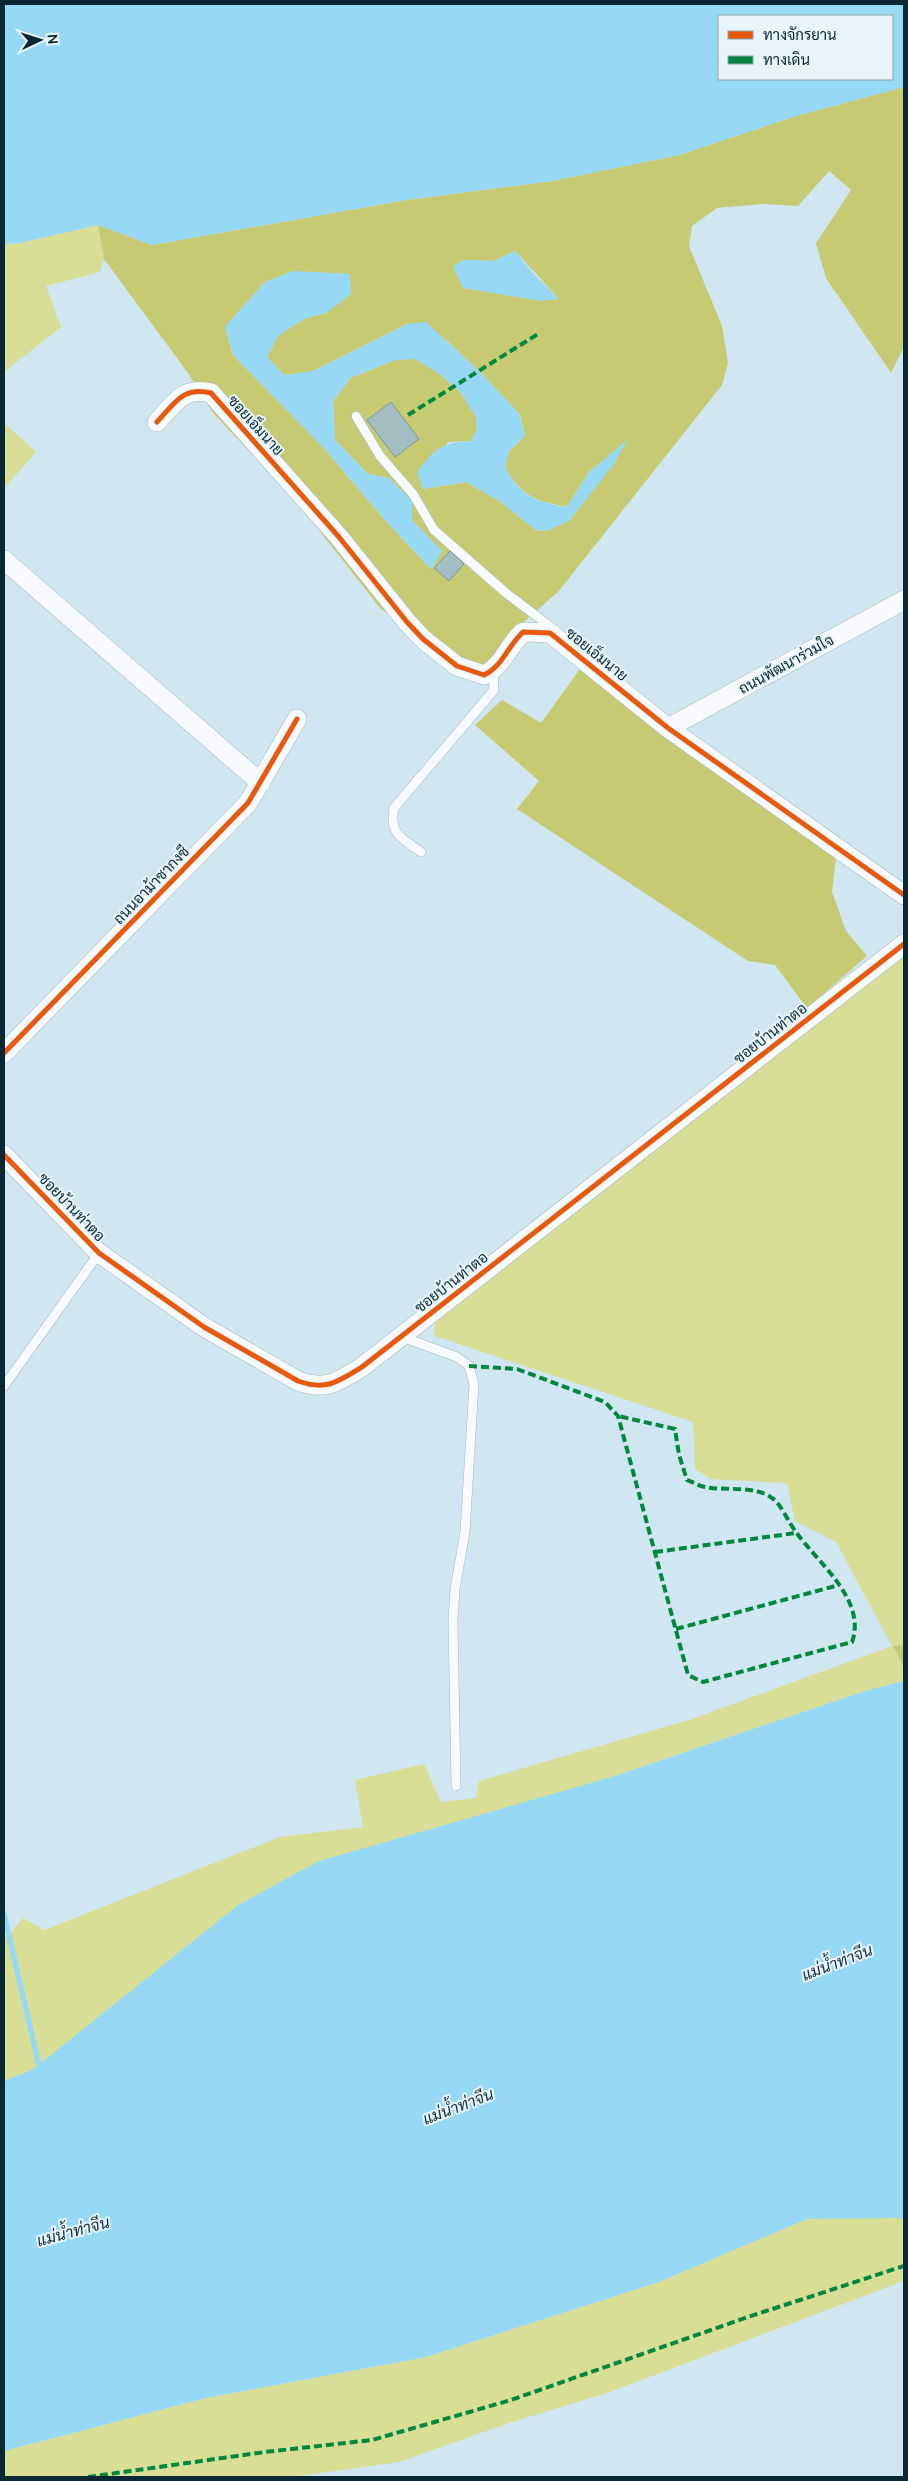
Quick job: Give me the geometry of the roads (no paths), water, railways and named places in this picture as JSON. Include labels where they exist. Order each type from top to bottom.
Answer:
[{"type":"street","name":"ซอยเอ็มนาย","points":[[157,422],[183,394],[198,390],[211,393],[339,537],[406,622],[423,639],[457,666],[484,675],[496,669],[513,642],[523,632],[550,632],[672,726],[904,895]]},
{"type":"street","points":[[4,560],[261,783]]},
{"type":"street","name":"ถนนพัฒนาร่วมใจ","points":[[672,726],[904,600]]},
{"type":"street","name":"ถนนอาม้าซากงซี","points":[[4,1053],[248,803],[297,719]]},
{"type":"street","name":"ซอยบ้านท่าตอ","points":[[4,1155],[99,1253],[204,1327],[298,1381],[313,1386],[334,1384],[362,1367],[904,944]]},
{"type":"lane","points":[[356,416],[380,456],[413,494],[434,530],[506,593],[672,726]]},
{"type":"lane","points":[[421,852],[396,834],[392,821],[394,808],[494,690],[493,671]]},
{"type":"lane","points":[[4,1386],[99,1253]]},
{"type":"lane","points":[[401,1336],[457,1357],[469,1366],[474,1384],[465,1532],[455,1589],[453,1620],[456,1786]]},
{"type":"water","points":[[4,4],[904,4],[904,87],[796,116],[679,155],[552,181],[406,200],[152,245],[98,225],[20,243],[4,244]]},
{"type":"water","points":[[515,251],[533,273],[559,299],[540,301],[463,288],[453,266],[464,260],[494,261]]},
{"type":"water","points":[[294,271],[350,274],[351,294],[328,312],[304,319],[278,336],[267,357],[284,375],[313,371],[407,324],[426,322],[484,376],[520,415],[525,436],[509,451],[505,467],[517,485],[530,496],[546,503],[567,507],[589,472],[628,439],[614,464],[569,521],[549,530],[537,531],[498,500],[466,482],[423,489],[417,472],[429,457],[446,445],[471,441],[477,429],[476,417],[461,393],[441,375],[415,359],[395,360],[350,378],[333,402],[335,440],[368,474],[389,478],[412,501],[412,520],[442,551],[431,569],[385,520],[322,446],[233,355],[225,327],[265,282]]},
{"type":"water","name":"แม่น้ำท่าจีน","points":[[904,1681],[904,2218],[807,2219],[659,2282],[426,2357],[206,2398],[4,2451],[4,2081],[32,2070],[238,1905],[319,1861],[615,1776],[865,1691]]},
{"type":"waterway","points":[[4,1914],[40,2070]]}]
